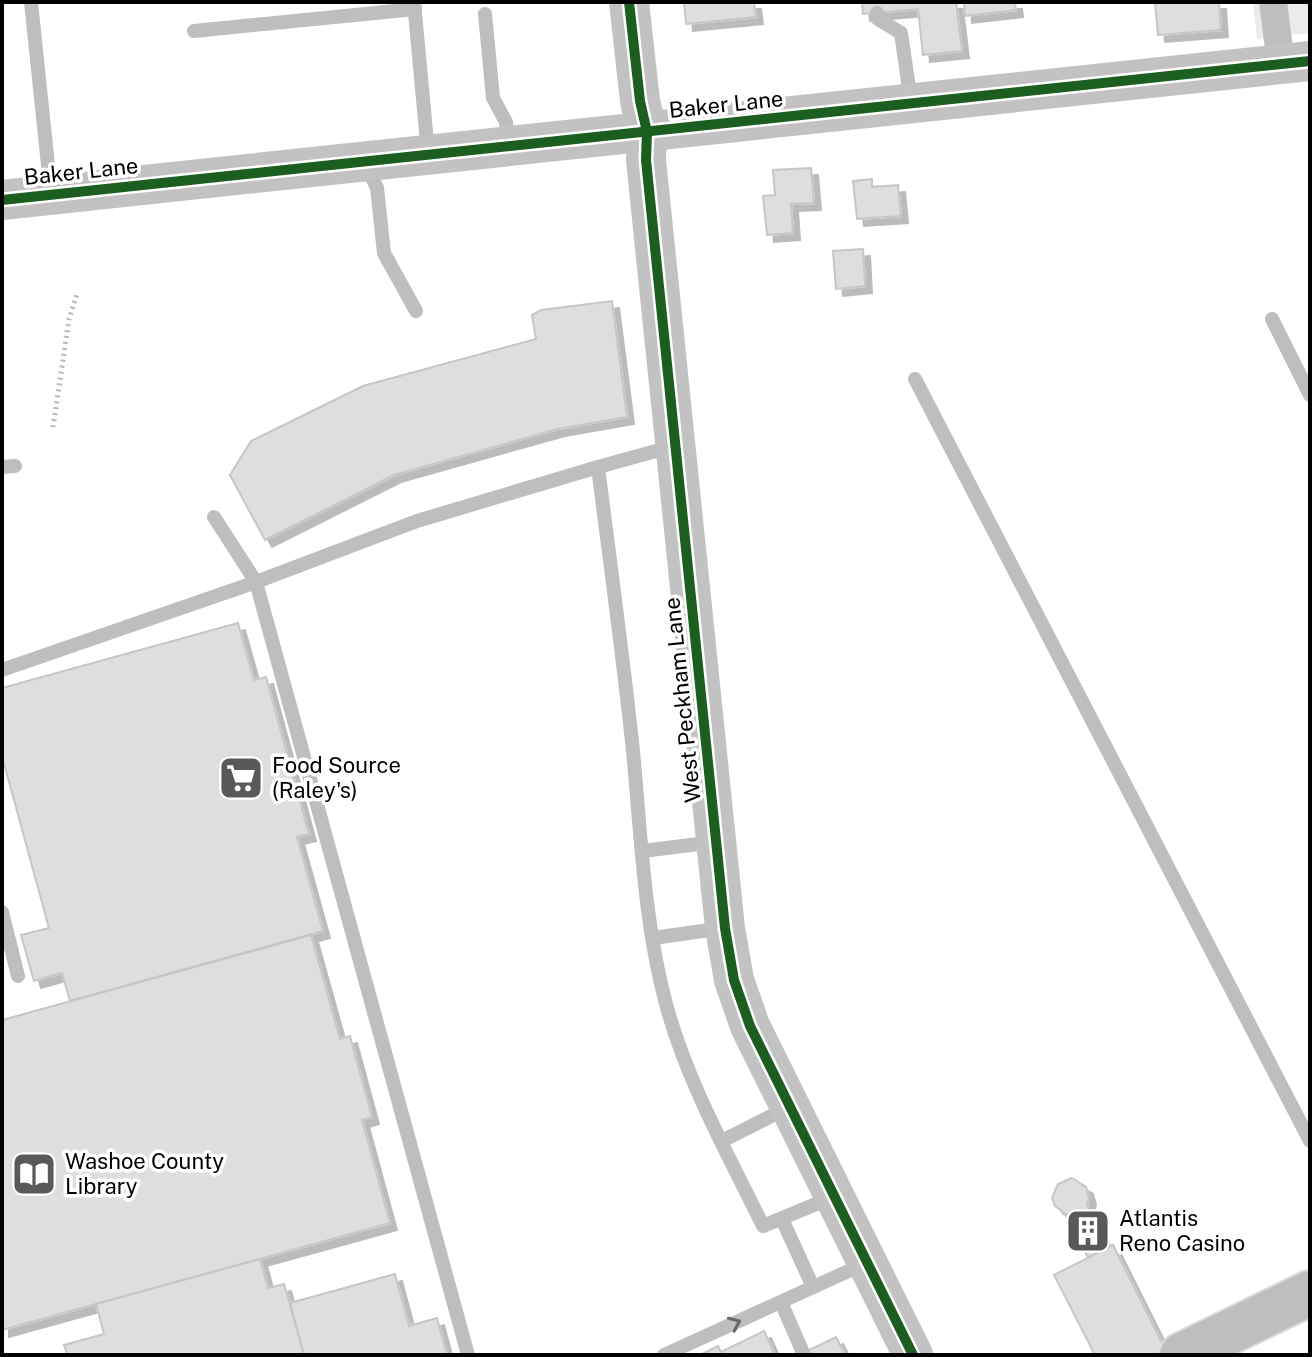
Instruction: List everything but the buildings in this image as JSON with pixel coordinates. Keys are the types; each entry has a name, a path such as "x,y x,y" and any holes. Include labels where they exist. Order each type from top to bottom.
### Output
{"main road":[{"path":"1196,1352 1310,1293"}],"street":[{"name":"West Peckham Lane","path":"629,2 640,101 647,132 646,160 675,445 725,928 734,980 750,1026 913,1355"},
{"path":"1273,2 1296,63"},
{"name":"Baker Lane","path":"2,200 1296,63"}],"lane":[{"path":"31,2 51,194"},
{"path":"194,31 414,5 428,155"},
{"path":"877,13 878,19 901,33 912,104"},
{"path":"485,14 493,98 506,122 508,147"},
{"path":"365,161 377,188 384,253 416,311"},
{"path":"1272,319 1310,395"},
{"path":"915,379 1310,1141"},
{"path":"2,670 256,582 417,521 675,445"},
{"path":"598,467 653,938 665,1002 684,1062 763,1226 834,1196"},
{"path":"214,517 256,582 468,1355"},
{"path":"643,851 716,842"},
{"path":"2,912 18,976"},
{"path":"653,938 725,928"},
{"path":"722,1141 790,1106"},
{"path":"782,1219 813,1287"},
{"path":"664,1355 866,1263"},
{"path":"781,1302 804,1355"}],"path":[{"path":"53,427 69,319 77,294"}],"shaded area":[{"path":"1253,2 1310,2 1310,33 1257,39"}],"cycle path":[{"path":"629,2 640,101 647,132 646,160 725,928 734,980 750,1026 913,1355"},
{"path":"2,200 1310,61"}],"place":[{"name":"Food Source (Raley's)","path":"241,778"},
{"name":"Washoe County Library","path":"34,1174"},
{"name":"Atlantis Reno Casino","path":"1088,1231"}]}
